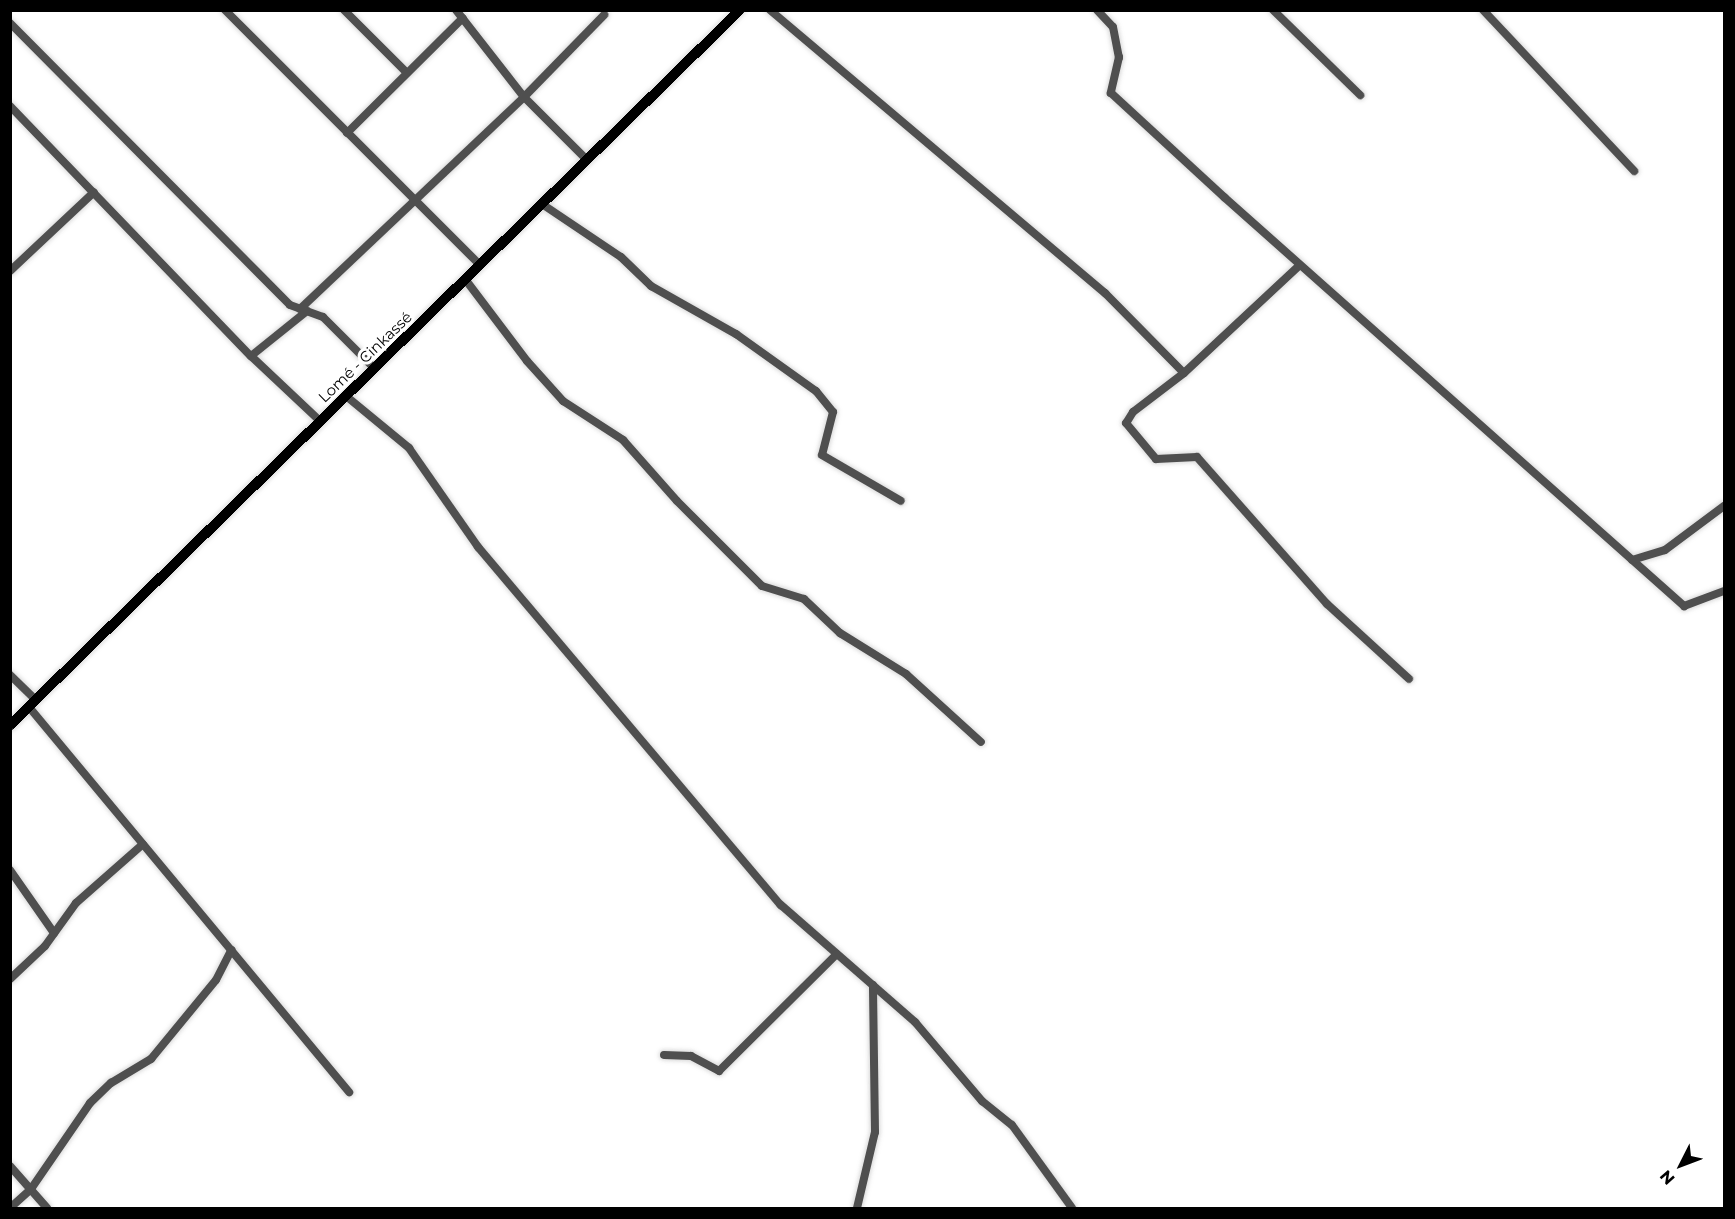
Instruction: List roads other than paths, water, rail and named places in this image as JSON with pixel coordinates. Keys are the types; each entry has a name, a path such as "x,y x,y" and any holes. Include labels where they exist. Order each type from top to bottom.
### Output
{"highway":[{"name":"Lomé - Cinkassé","path":"10,725 740,10"}],"street":[{"path":"225,10 480,265"},
{"path":"344,10 407,73"},
{"path":"456,10 524,96 587,160"},
{"path":"770,10 1105,292 1184,373"},
{"path":"1097,10 1113,27 1119,57 1111,93 1300,265 1684,606 1725,591"},
{"path":"1273,10 1360,95"},
{"path":"1484,10 1634,171"},
{"path":"251,356 304,310 414,199 524,96 603,15"},
{"path":"347,133 463,18"},
{"path":"10,22 290,305 323,317 374,368"},
{"path":"10,106 251,356 320,421"},
{"path":"10,271 94,192"},
{"path":"542,204 621,258 651,286 736,334 816,391 833,412 822,455 901,501"},
{"path":"1300,265 1184,373 1133,412 1126,423 1156,459 1197,457 1327,604 1409,679"},
{"path":"465,279 527,361 563,401 623,440 677,501 762,586 804,599 840,633 906,674 981,742"},
{"path":"346,396 409,448 478,546 780,905 915,1022 982,1101 1012,1125 1072,1209"},
{"path":"1632,560 1665,550 1725,506"},
{"path":"10,675 143,844 349,1092"},
{"path":"10,979 54,933 76,903 143,844"},
{"path":"10,870 54,933"},
{"path":"10,1208 31,1189 90,1103 111,1083 151,1059 216,980 231,950"},
{"path":"664,1055 691,1056 719,1071 837,954"},
{"path":"857,1209 875,1132 873,985"},
{"path":"10,1166 47,1209"}]}
